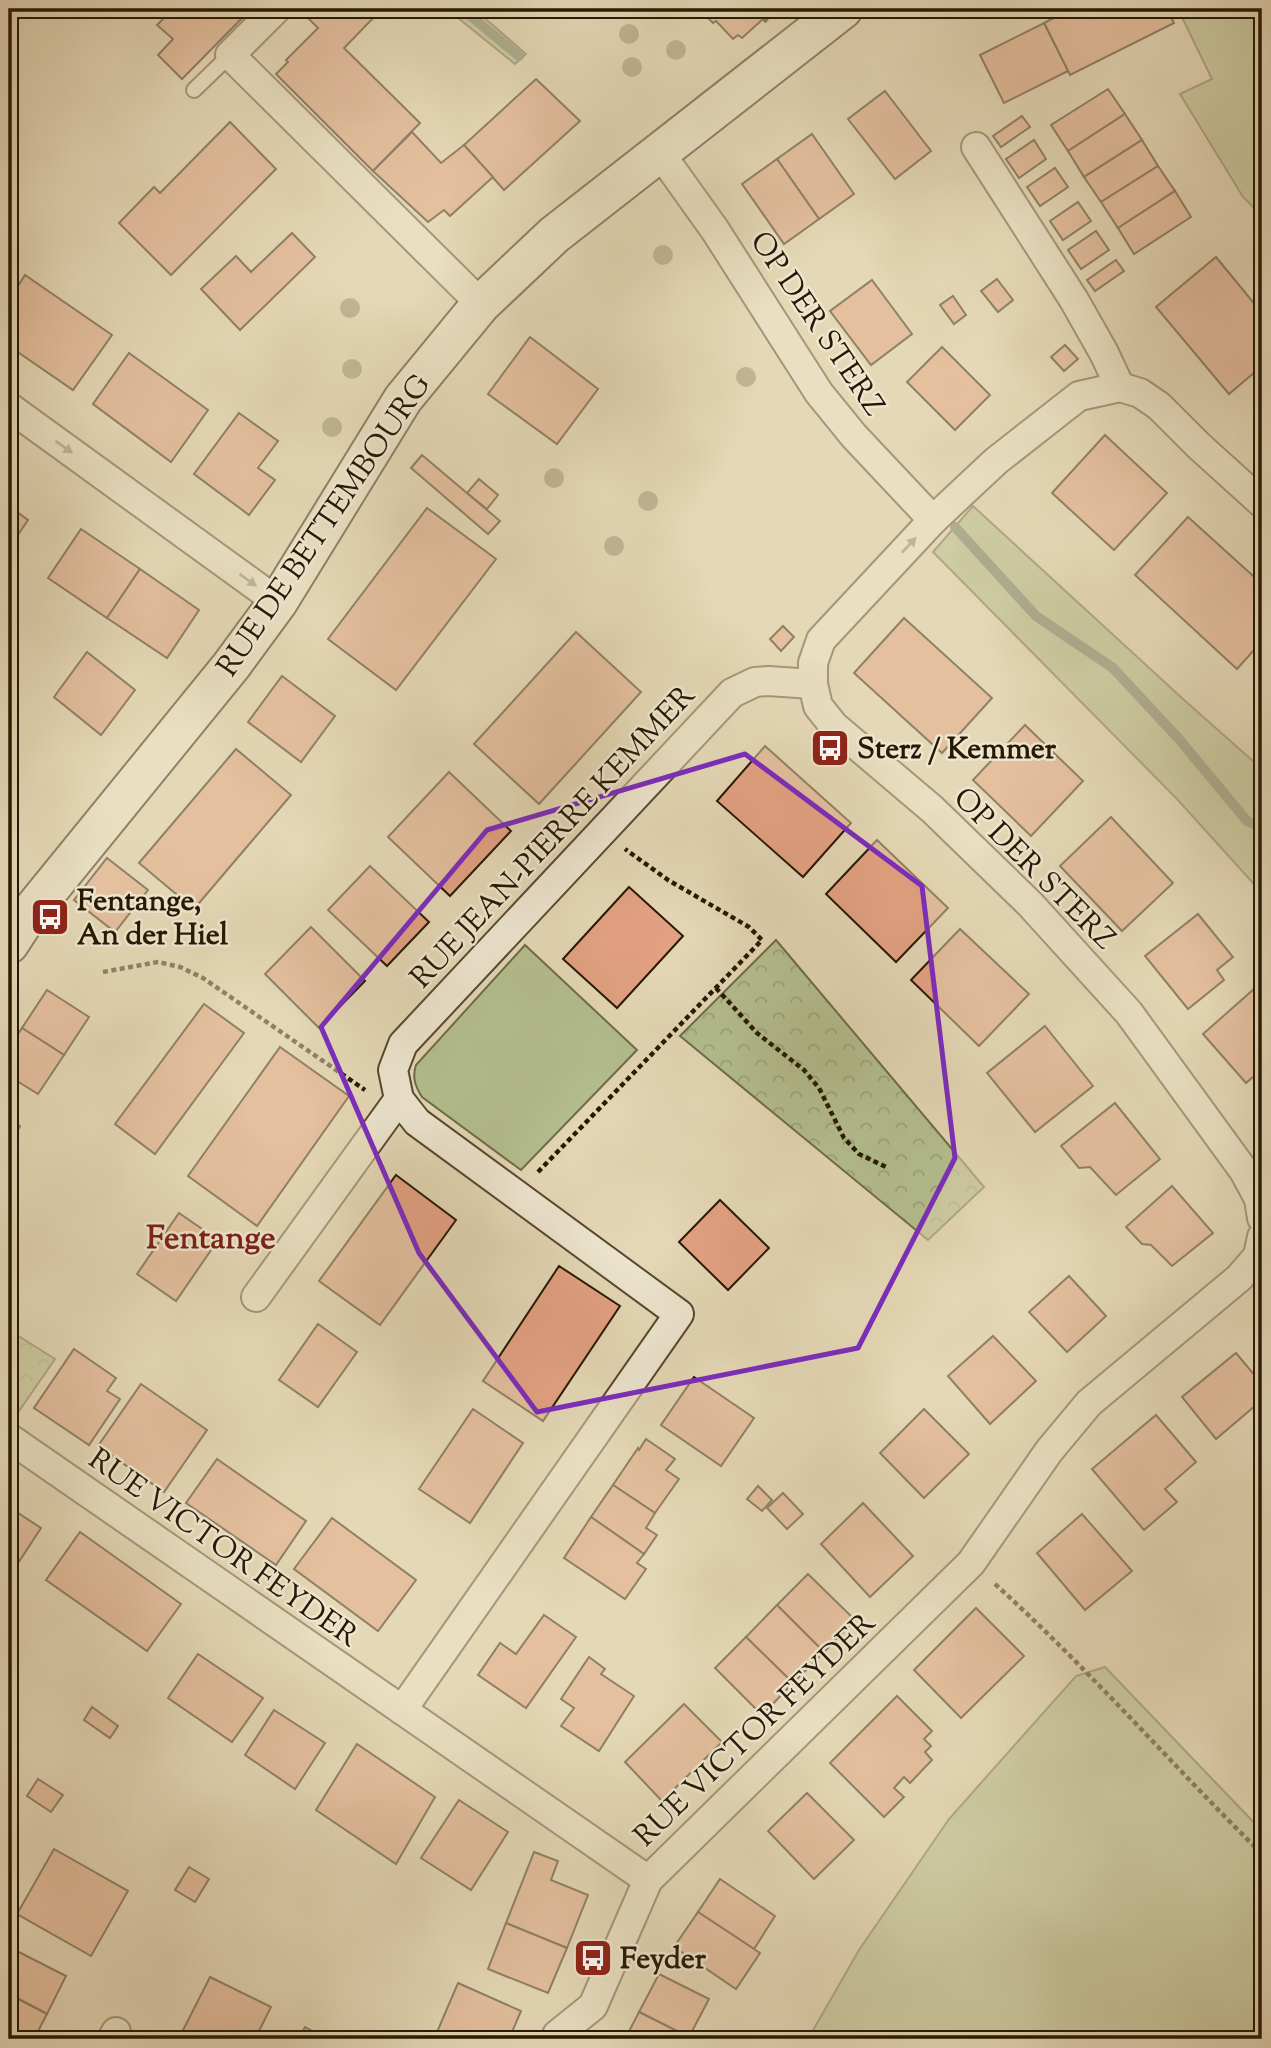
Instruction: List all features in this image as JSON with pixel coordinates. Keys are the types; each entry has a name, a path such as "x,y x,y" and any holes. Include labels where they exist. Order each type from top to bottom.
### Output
{"main road":[{"name":"RUE DE BETTEMBOURG","path":"9,944 26,918 231,666 278,602 403,399 481,304 554,236 843,9"}],"street":[{"path":"276,9 230,55 481,304"},
{"path":"976,147 1074,300 1120,387 1140,393 1159,406 1262,503"},
{"name":"OP DER STERZ","path":"660,153 715,230 820,393 854,436 933,520"},
{"name":"OP DER STERZ","path":"1120,387 1079,396 996,461 933,520 821,640 813,663 813,684 818,706 834,726 932,809 991,866 1030,904 1129,1013 1244,1171 1259,1199 1262,1218"},
{"path":"9,407 278,602"},
{"name":"RUE JEAN-PIERRE KEMMER","path":"387,1096 403,1044 732,693 755,682 813,684"},
{"path":"256,1297 387,1096 417,1122 680,1314 402,1710"},
{"path":"971,1563 1049,1451 1089,1403 1239,1278 1258,1255 1262,1237"},
{"name":"RUE VICTOR FEYDER","path":"9,1438 648,1880 971,1563"},
{"path":"555,2039 593,2006 648,1880"}],"lane":[{"path":"194,90 230,55"}],"path":[{"path":"538,1172 762,940 749,927 668,880 602,832"},
{"path":"103,972 158,962 180,967 202,978 368,1092 387,1096"},
{"path":"716,988 757,1033 804,1070 819,1088 844,1138 859,1154 886,1167"},
{"path":"971,1563 1043,1628 1262,1854"}],"highlighted area":[{"path":"745,754 922,886 955,1158 858,1348 537,1412 419,1253 321,1027 487,830"}],"green space":[{"path":"447,9 474,9 526,54 515,64"},
{"path":"1178,9 1262,9 1262,216 1243,197 1180,94 1212,79"},
{"path":"973,506 1262,769 1262,893 1177,799 933,552"},
{"path":"776,940 984,1187 928,1240 680,1036"},
{"path":"525,945 637,1050 521,1170 422,1097 414,1074 416,1065"},
{"path":"9,1330 55,1359 19,1411 9,1404"},
{"path":"1105,1667 1262,1831 1262,2039 808,2039 859,1950 949,1819 1076,1676"}],"building":[{"path":"173,9 251,9 182,79 158,55 173,39 157,25"},
{"path":"299,9 382,9 344,48 420,123 373,171 276,74 318,28"},
{"path":"699,9 765,10 760,15 763,19 742,38 738,35 733,39 716,21 713,23"},
{"path":"1071,9 1167,9 1174,23 1070,75 1044,23"},
{"path":"1044,23 1068,71 1004,103 980,55"},
{"path":"536,79 580,121 504,190 464,145"},
{"path":"1108,89 1125,114 1068,151 1051,125"},
{"path":"885,91 931,151 895,179 848,119"},
{"path":"1125,114 1142,140 1084,177 1068,151"},
{"path":"1022,116 1030,127 1001,147 993,136"},
{"path":"230,122 276,169 171,275 119,223 154,187 160,193"},
{"path":"412,132 441,163 464,145 493,177 450,216 444,210 428,222 373,171"},
{"path":"812,134 854,194 819,219 777,159"},
{"path":"1034,140 1046,159 1019,178 1006,159"},
{"path":"1142,140 1158,166 1101,202 1084,177"},
{"path":"777,159 819,219 784,244 742,184"},
{"path":"1158,166 1175,191 1118,228 1101,202"},
{"path":"1055,168 1068,187 1040,206 1027,187"},
{"path":"1175,191 1191,217 1134,254 1118,228"},
{"path":"1078,202 1091,221 1063,240 1050,221"},
{"path":"1096,231 1109,250 1081,269 1068,250"},
{"path":"292,233 315,257 240,330 201,289 236,256 251,272"},
{"path":"1216,257 1262,313 1262,366 1229,394 1156,307"},
{"path":"1116,260 1124,271 1095,291 1087,280"},
{"path":"25,275 112,335 73,390 9,346 9,300"},
{"path":"997,279 1013,300 998,312 981,291"},
{"path":"872,280 912,334 871,365 830,311"},
{"path":"953,296 966,315 954,324 940,305"},
{"path":"530,337 598,389 557,444 488,394"},
{"path":"1065,345 1078,359 1064,371 1051,357"},
{"path":"942,347 990,395 955,430 907,382"},
{"path":"129,353 208,410 171,462 93,404"},
{"path":"239,413 278,441 258,468 275,480 249,515 194,474"},
{"path":"1105,435 1167,493 1114,550 1052,493"},
{"path":"422,455 500,521 488,534 411,468"},
{"path":"479,479 498,495 487,509 467,493"},
{"path":"9,506 28,520 9,548"},
{"path":"427,508 496,559 396,690 328,639"},
{"path":"1188,517 1262,584 1262,641 1237,669 1135,575"},
{"path":"81,529 140,569 107,618 48,578"},
{"path":"140,569 199,610 167,658 107,618"},
{"path":"904,618 992,698 942,753 854,673"},
{"path":"783,626 794,637 781,651 770,639"},
{"path":"576,632 641,692 539,804 474,744"},
{"path":"87,652 135,690 101,735 54,697"},
{"path":"282,676 335,716 301,762 248,722"},
{"path":"1025,725 1083,781 1031,836 973,780"},
{"path":"765,746 851,823 803,877 717,801"},
{"path":"236,749 291,795 194,909 139,863"},
{"path":"449,772 511,831 450,896 388,837"},
{"path":"1111,817 1173,883 1122,931 1060,866"},
{"path":"877,840 948,908 896,962 826,894"},
{"path":"107,858 148,890 115,932 74,900"},
{"path":"370,866 429,922 387,966 328,910"},
{"path":"629,887 683,936 617,1008 563,959"},
{"path":"1198,914 1233,957 1217,970 1224,980 1188,1009 1145,956"},
{"path":"311,927 365,981 319,1028 265,974"},
{"path":"960,929 1029,994 979,1046 911,980"},
{"path":"1254,989 1262,998 1262,1069 1246,1083 1203,1034"},
{"path":"47,990 89,1017 64,1055 22,1028"},
{"path":"204,1004 244,1033 155,1154 115,1124"},
{"path":"1045,1026 1093,1086 1035,1132 987,1073"},
{"path":"22,1028 64,1055 38,1094 9,1076 9,1048"},
{"path":"280,1047 349,1096 257,1226 188,1176"},
{"path":"1115,1103 1160,1159 1116,1195 1090,1167 1079,1168 1061,1146"},
{"path":"9,1119 20,1126 9,1146"},
{"path":"396,1175 456,1220 380,1325 319,1281"},
{"path":"1172,1186 1213,1233 1172,1266 1151,1245 1142,1244 1126,1227"},
{"path":"720,1200 769,1248 728,1290 679,1242"},
{"path":"179,1213 218,1240 176,1301 137,1274"},
{"path":"559,1266 620,1306 543,1421 483,1381"},
{"path":"1069,1276 1106,1316 1067,1352 1029,1312"},
{"path":"318,1324 357,1352 318,1407 279,1380"},
{"path":"993,1336 1036,1381 990,1424 948,1376"},
{"path":"74,1349 116,1378 107,1391 120,1399 89,1445 34,1408"},
{"path":"1236,1353 1262,1384 1262,1400 1216,1439 1182,1397"},
{"path":"694,1377 754,1418 721,1466 661,1425"},
{"path":"141,1384 207,1430 164,1492 98,1446"},
{"path":"473,1409 523,1443 470,1523 419,1489"},
{"path":"924,1409 969,1454 924,1498 880,1453"},
{"path":"1156,1415 1196,1462 1165,1489 1177,1502 1144,1530 1092,1469"},
{"path":"646,1439 675,1459 666,1470 679,1479 655,1513 613,1485"},
{"path":"217,1459 306,1521 276,1565 186,1503"},
{"path":"613,1485 655,1513 646,1528 657,1535 644,1554 591,1517"},
{"path":"758,1486 772,1500 762,1511 747,1499"},
{"path":"783,1493 803,1514 787,1529 767,1508"},
{"path":"863,1503 913,1556 870,1597 821,1544"},
{"path":"9,1507 41,1528 9,1577"},
{"path":"1082,1514 1132,1571 1085,1610 1037,1553"},
{"path":"591,1517 644,1554 637,1563 646,1569 625,1599 564,1558"},
{"path":"332,1518 416,1580 378,1631 294,1569"},
{"path":"80,1532 181,1604 147,1651 46,1580"},
{"path":"808,1574 855,1620 824,1652 777,1605"},
{"path":"777,1605 824,1652 793,1683 746,1637"},
{"path":"976,1608 1024,1656 961,1718 914,1670"},
{"path":"544,1615 576,1637 526,1708 478,1675 500,1643 516,1654"},
{"path":"746,1637 793,1683 762,1715 715,1668"},
{"path":"198,1654 263,1698 232,1742 168,1698"},
{"path":"589,1657 605,1669 601,1674 634,1696 599,1751 561,1726 574,1708 561,1699"},
{"path":"897,1696 932,1731 924,1739 931,1746 925,1752 932,1760 910,1783 904,1777 894,1788 904,1797 884,1817 830,1763"},
{"path":"684,1704 722,1742 662,1801 625,1762"},
{"path":"92,1707 118,1726 110,1738 84,1720"},
{"path":"274,1710 325,1743 295,1789 245,1755"},
{"path":"357,1744 435,1797 396,1864 316,1810"},
{"path":"38,1779 63,1795 51,1812 27,1796"},
{"path":"807,1793 854,1840 814,1879 768,1831"},
{"path":"459,1800 508,1832 471,1890 421,1858"},
{"path":"54,1849 128,1891 91,1956 17,1914"},
{"path":"534,1852 558,1861 551,1880 588,1895 567,1948 506,1923"},
{"path":"189,1867 209,1879 195,1902 175,1890"},
{"path":"720,1879 775,1916 754,1949 698,1912"},
{"path":"698,1912 760,1953 736,1989 674,1947"},
{"path":"506,1923 567,1948 548,1993 488,1969"},
{"path":"9,1947 66,1976 47,2014 9,1994"},
{"path":"659,1974 709,1999 689,2037 639,2012"},
{"path":"210,1977 271,2007 255,2039 179,2038"},
{"path":"458,1983 521,2011 509,2039 434,2039"},
{"path":"9,1994 47,2014 34,2039 9,2039"},
{"path":"639,2012 689,2037 688,2039 625,2039"},
{"path":"305,2027 323,2037 322,2039 298,2039"}],"waterway":[{"path":"462,9 519,56"},
{"path":"955,527 1036,616 1113,668 1178,738 1247,821 1262,828"}],"place":[{"name":"Sterz / Kemmer","path":"830,748"},
{"name":"Fentange, An der Hiel","path":"50,917"},
{"name":"Feyder","path":"593,1958"}],"district":[{"name":"Fentange","path":"211,1236"}]}
